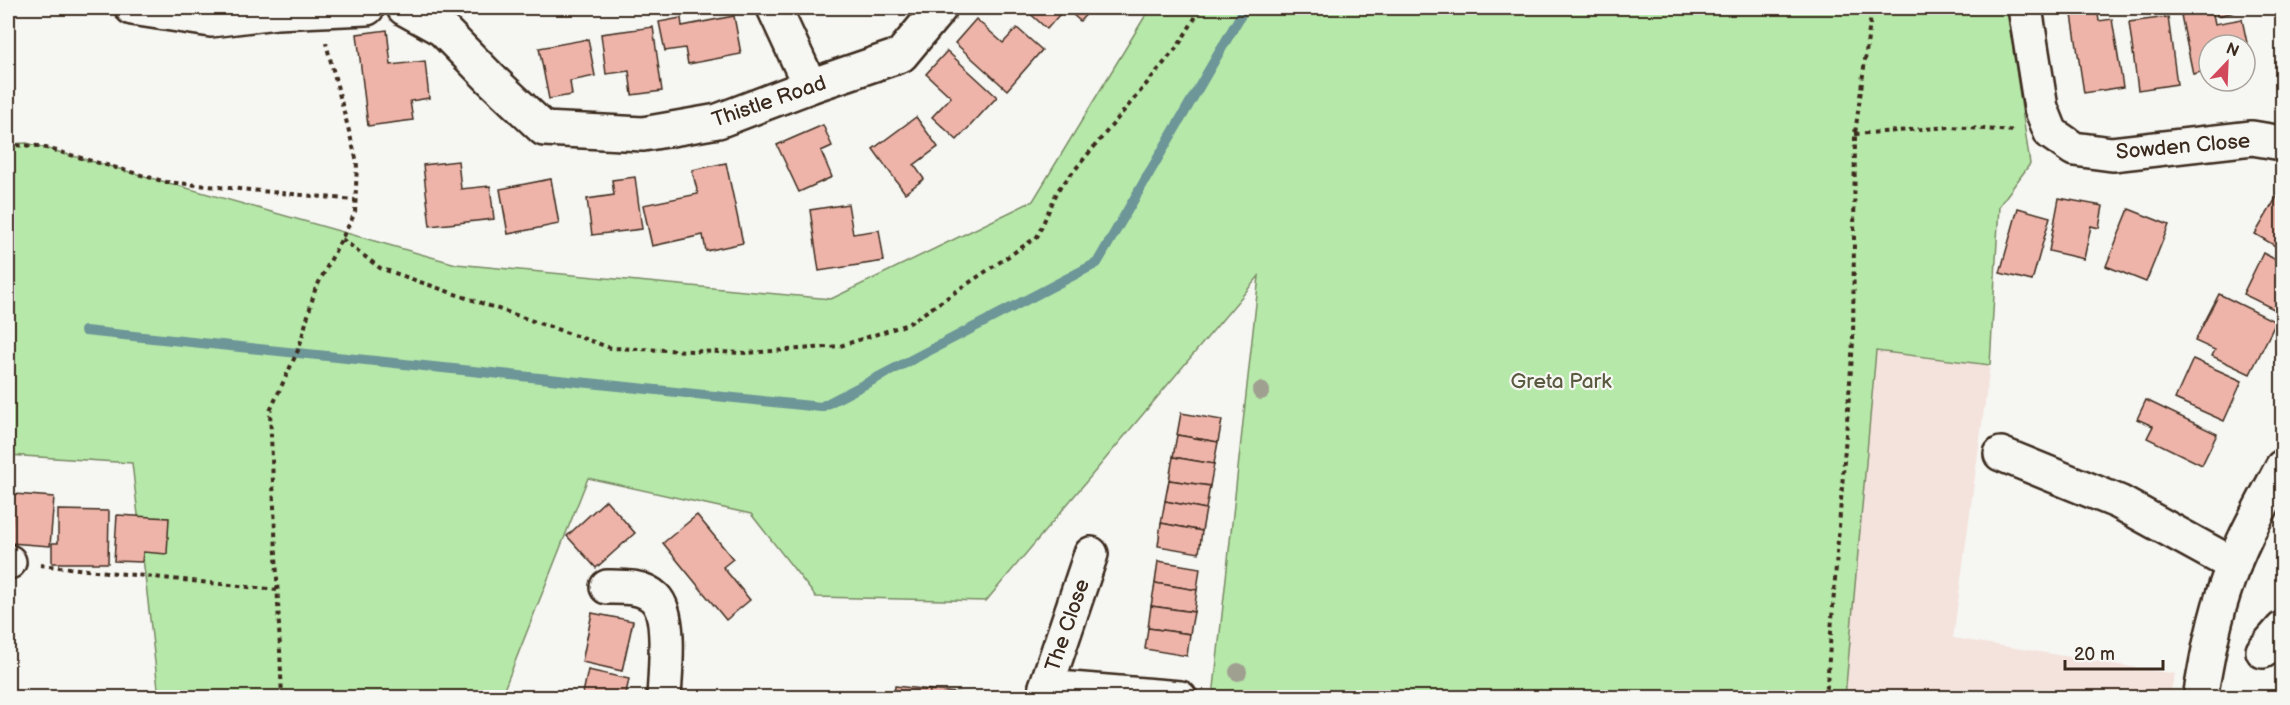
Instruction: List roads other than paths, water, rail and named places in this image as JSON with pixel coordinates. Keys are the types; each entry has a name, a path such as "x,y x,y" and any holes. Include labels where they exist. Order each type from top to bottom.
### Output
{"street":[{"path":"132,8 211,20 276,12 318,12 367,8"},
{"name":"Thistle Road","path":"404,8 442,29 544,129 643,134 718,121 901,55 940,8"},
{"path":"774,8 810,86"},
{"name":"Sowden Close","path":"2025,8 2041,108 2051,133 2074,148 2112,154 2252,138 2283,143"},
{"path":"2001,454 2119,502 2234,565"},
{"path":"2200,698 2208,652 2228,579 2258,513 2283,467"},
{"name":"The Close","path":"1046,692 1091,554"},
{"path":"607,586 646,591 656,599 665,618 664,698"},
{"path":"1046,692 1180,698"}],"waterway":[{"path":"85,331 821,407 1097,263 1245,8"}],"park label":[{"name":"Greta Park","path":"1561,381"}]}
